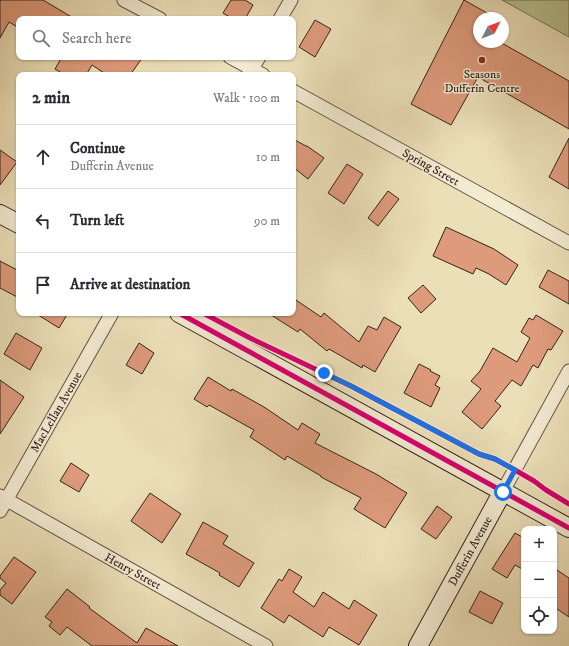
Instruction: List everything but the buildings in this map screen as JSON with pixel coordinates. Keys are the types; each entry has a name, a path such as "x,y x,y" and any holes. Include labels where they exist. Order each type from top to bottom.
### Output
{"street":[{"path":"124,0 154,16"},
{"path":"282,16 291,0"},
{"path":"234,60 250,72 257,60"},
{"name":"Spring Street","path":"296,93 569,243"},
{"path":"0,214 16,222"},
{"name":"MacLellan Avenue","path":"2,502 110,316"},
{"path":"184,316 569,528"},
{"name":"Dufferin Avenue","path":"418,646 569,371"},
{"name":"Henry Street","path":"2,502 266,646"}],"green space":[{"path":"502,0 569,0 569,37"}],"cycle path":[{"path":"184,316 569,528"},
{"path":"209,316 250,338 351,386 479,454 495,459 534,481 569,504"}],"place":[{"name":"Seasons Dufferin Centre","path":"482,60"}],"route":[{"path":"324,373 479,454 495,459 515,470 503,492"}]}
